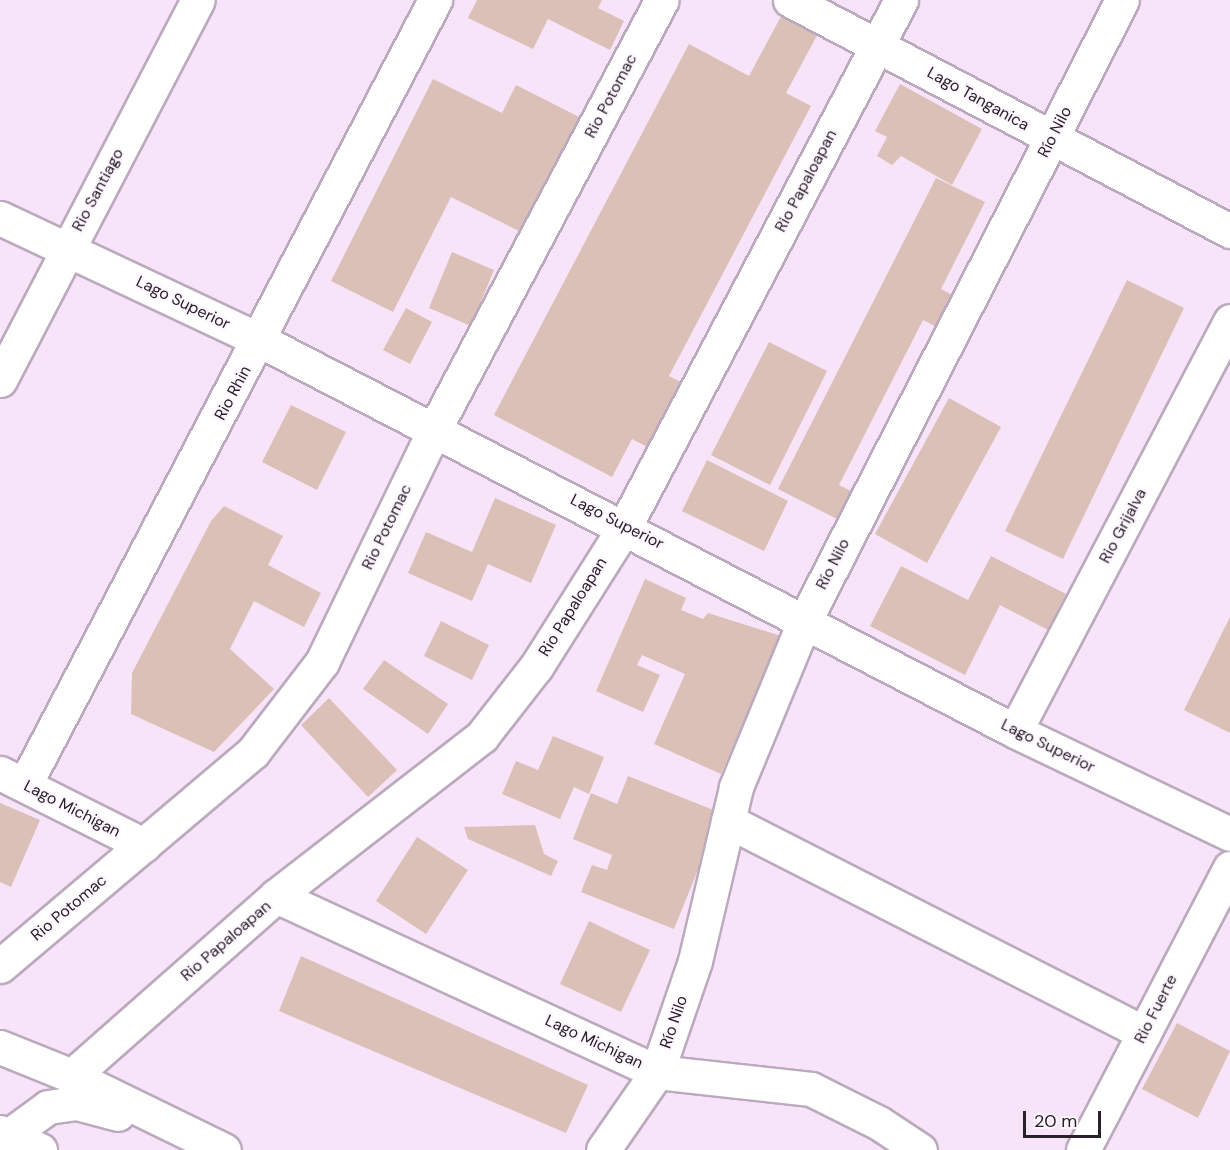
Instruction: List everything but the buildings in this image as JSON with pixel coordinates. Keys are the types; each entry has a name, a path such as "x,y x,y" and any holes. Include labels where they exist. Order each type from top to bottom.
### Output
{"street":[{"name":"Rio Santiago","path":"0,380 198,0"},
{"name":"Rio Rhin","path":"13,779 261,341 435,0"},
{"name":"Rio Potomac","path":"0,966 253,752 322,662 435,428 662,0"},
{"name":"Lago Tanganica","path":"789,0 879,43 1051,140 1230,231"},
{"name":"Rio Papaloapan","path":"72,1076 276,896 482,736 536,666 625,526 901,0"},
{"name":"Río Nilo","path":"603,1150 657,1072 695,961 736,787 804,620 1122,0"},
{"name":"Lago Superior","path":"0,218 68,246 435,428 1015,731 1230,834"},
{"name":"Rio Grijalva","path":"1015,731 1230,321"},
{"name":"Lago Michigan","path":"13,779 144,845"},
{"path":"728,821 1144,1034"},
{"name":"Rio Fuerte","path":"1083,1150 1230,867"},
{"name":"Lago Michigan","path":"276,896 657,1072 811,1089 879,1123 920,1150"},
{"path":"0,1047 72,1076 224,1150"},
{"path":"3,1137 48,1107 77,1103 212,1150"},
{"path":"3,1137 40,1150"}]}
